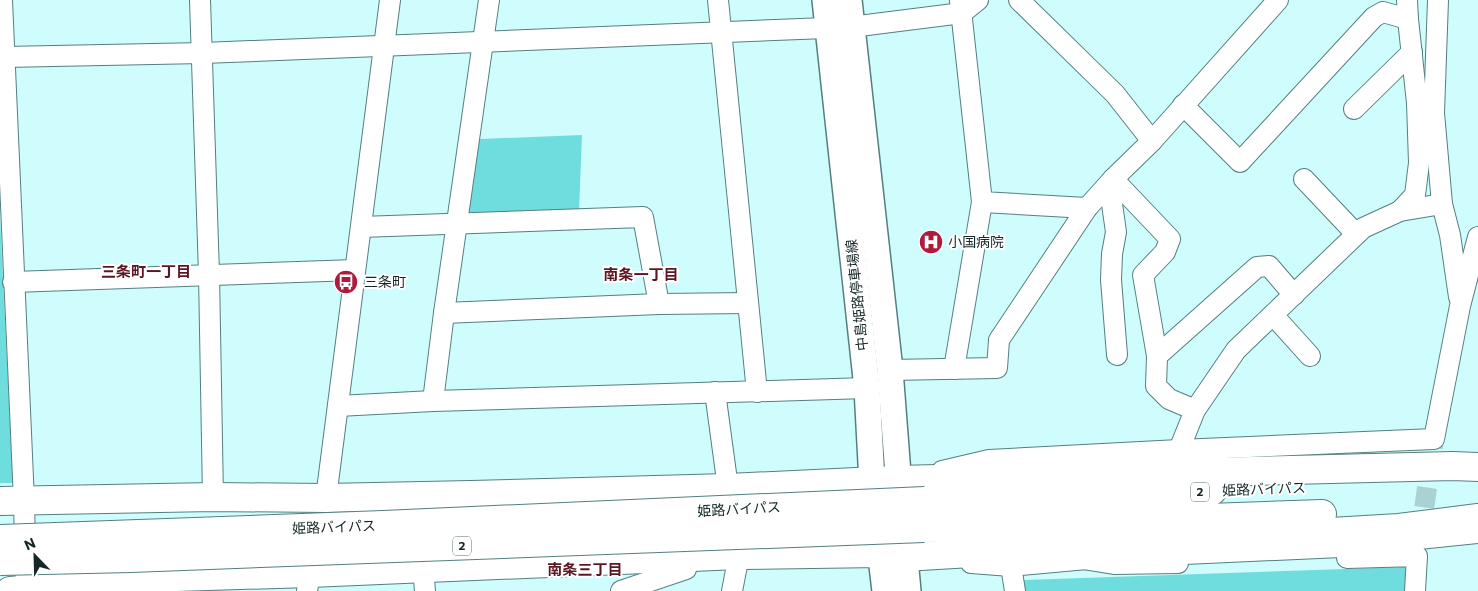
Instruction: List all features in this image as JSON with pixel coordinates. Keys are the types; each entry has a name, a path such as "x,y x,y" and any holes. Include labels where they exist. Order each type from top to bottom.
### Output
{"highway":[{"path":"12,501 213,497 326,498 728,488 885,481 1223,472 1475,498"},
{"path":"21,590 176,576 309,582 424,580 687,557 892,555 1399,528 1475,498"},
{"name":"姫路バイパス","path":"0,539 393,525 926,501 1475,498"},
{"name":"姫路バイパス","path":"0,561 132,558 924,528 1475,498"},
{"path":"0,525 42,537"},
{"path":"1254,536 1340,546"},
{"path":"0,574 132,558"}],"main road":[{"name":"中島姫路停車場線","path":"825,0 839,28 890,370 885,481"},
{"name":"中島姫路停車場線","path":"849,0 839,28 867,388 885,481 892,555 885,591"},
{"name":"中島姫路停車場線","path":"892,555 908,591"}],"street":[{"path":"2,0 2,56 13,282 12,501 21,590"},
{"path":"200,0 209,274 213,497"},
{"path":"326,498 390,0"},
{"path":"433,401 456,224 489,0"},
{"path":"718,0 757,392"},
{"path":"2,56 203,53 839,28 961,6 978,0"},
{"path":"1019,0 1116,94 1152,141"},
{"path":"890,370 997,368 999,340 1087,208 1113,179 1152,141 1278,0"},
{"path":"1438,0 1434,112 1442,204 1450,235 1460,306"},
{"path":"954,369 982,202 961,6"},
{"path":"1183,106 1240,162 1374,17 1383,12 1408,10 1417,103 1419,164 1415,195 1400,210"},
{"path":"1354,109 1412,52"},
{"path":"1113,179 1111,197 1116,232 1112,254 1111,280 1117,355"},
{"path":"1113,179 1170,239 1165,252 1143,276 1157,356 1156,386 1169,399 1195,410"},
{"path":"1305,188 1356,234"},
{"path":"982,202 1087,208"},
{"path":"1179,450 1195,410 1236,350 1356,234 1363,228 1400,210 1442,204"},
{"path":"361,227 643,217 659,304"},
{"path":"885,481 990,460 1434,439 1460,306 1478,237"},
{"path":"1157,356 1257,266 1269,266 1294,295"},
{"path":"13,282 355,270"},
{"path":"444,313 659,304 748,303"},
{"path":"1273,315 1310,356"},
{"path":"338,406 433,401 867,388"},
{"path":"715,392 728,488"},
{"path":"892,555 1012,566 1083,559 1340,546 1475,498"},
{"path":"732,591 739,555"},
{"path":"1083,559 1114,564 1417,556 1415,591"},
{"path":"620,591 686,569 687,557"},
{"path":"1012,566 1015,591"}],"shaded area":[{"path":"582,135 579,211 470,217 463,211 474,145 480,139"},
{"path":"0,217 13,483 0,483"},
{"path":"1405,567 1408,573 1405,591 1025,591 1024,580"}],"tunnel":[{"path":"1420,537 1434,439"}],"place":[{"name":"小国病院","path":"931,242"},
{"name":"三条町","path":"346,282"}],"district":[{"name":"三条町一丁目","path":"146,272"},
{"name":"南条一丁目","path":"641,275"},
{"name":"南条三丁目","path":"585,570"}]}
